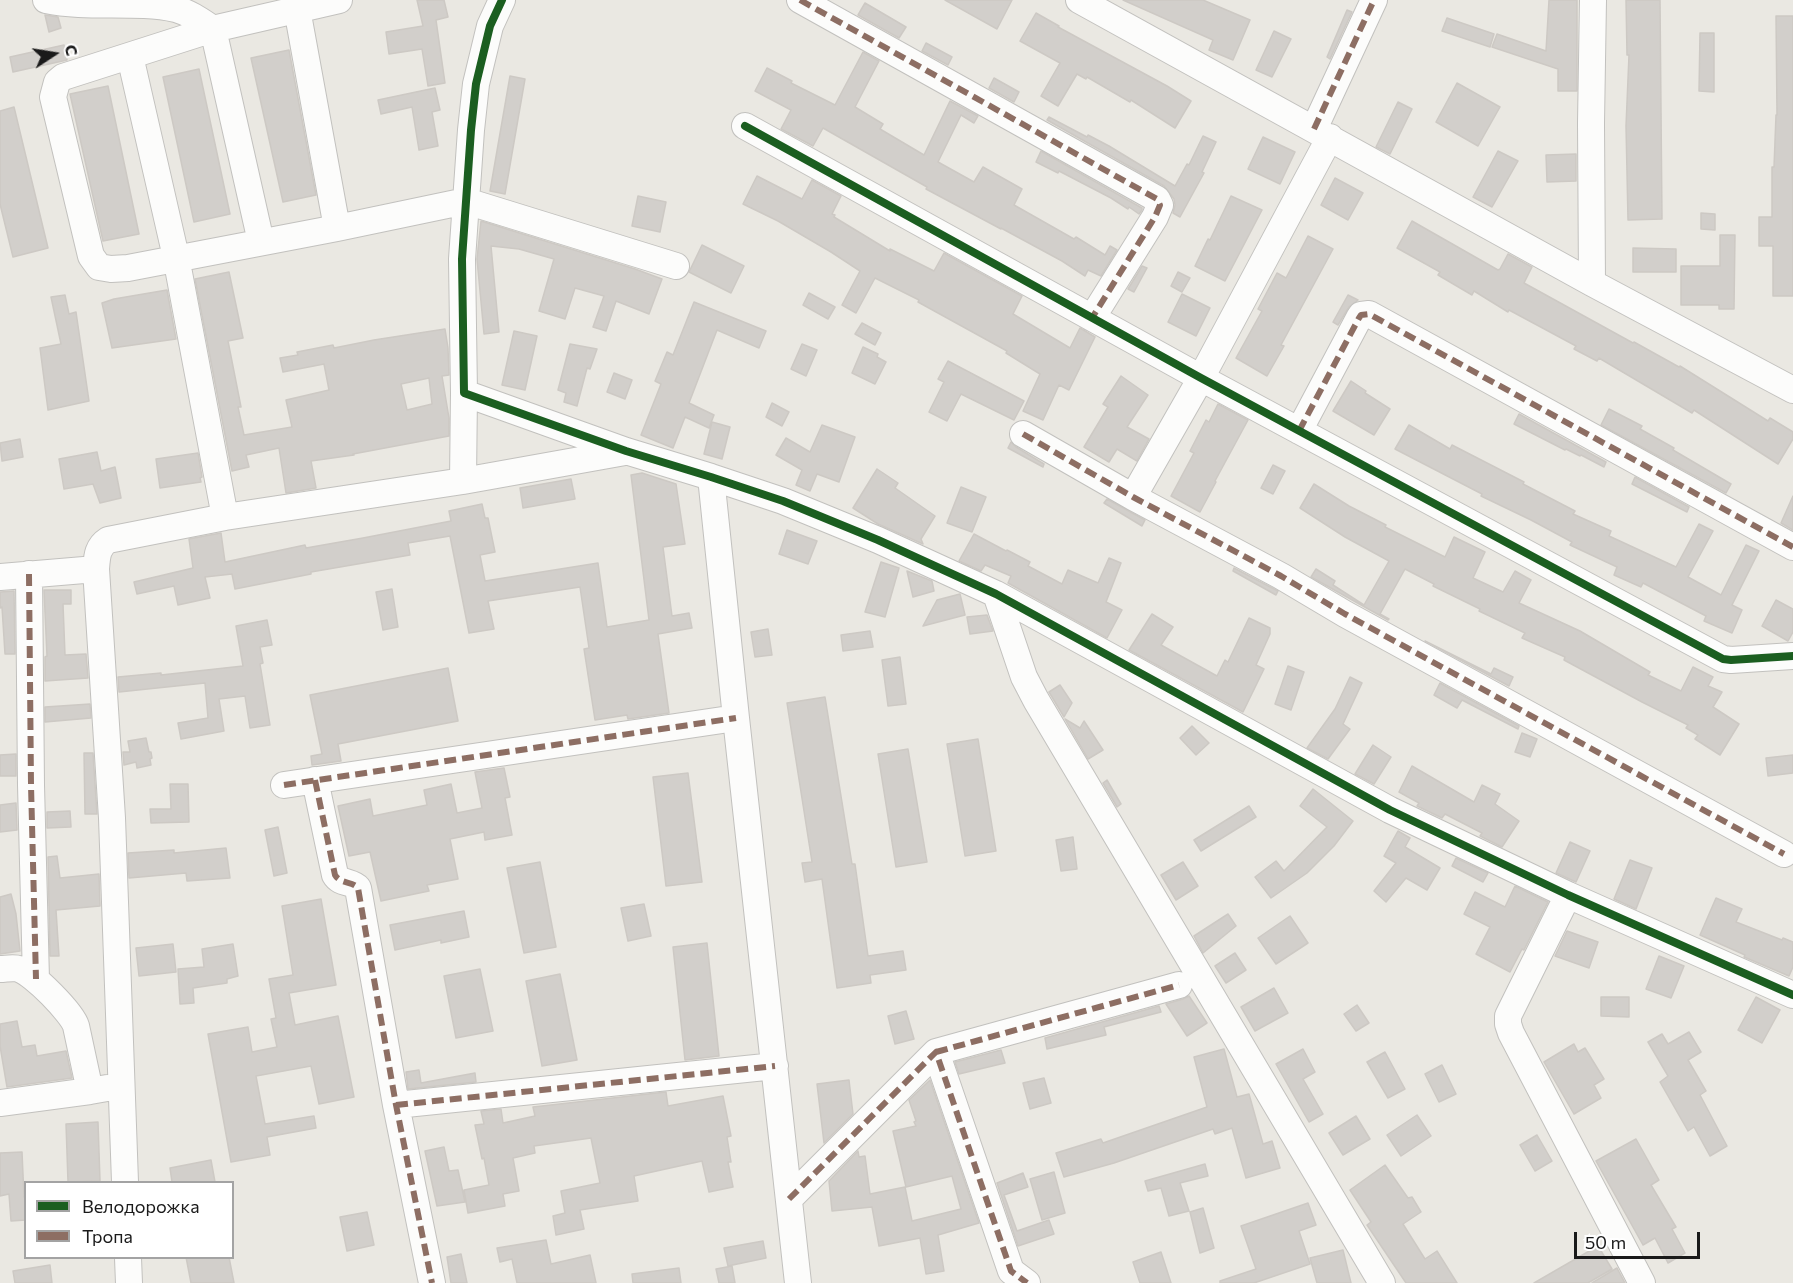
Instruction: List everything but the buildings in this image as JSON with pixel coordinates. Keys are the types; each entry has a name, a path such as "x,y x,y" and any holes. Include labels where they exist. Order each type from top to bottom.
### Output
{"street":[{"path":"46,0 65,4 145,5 176,9 194,16 213,29 261,242"},
{"path":"339,0 283,8 63,77 57,82 53,97 92,256 96,263 104,269 128,268 466,201 676,266"},
{"path":"463,481 462,259 466,201 476,84 490,26 502,0"},
{"path":"800,0 1157,199 1160,205 1155,217 1092,318"},
{"path":"1079,0 1592,283 1793,390"},
{"path":"1133,497 1201,378 1322,133 1374,0"},
{"path":"1592,283 1593,0"},
{"path":"283,8 338,228"},
{"path":"130,56 176,257 225,517"},
{"path":"745,126 1201,378 1723,659 1793,656"},
{"path":"1299,431 1359,318 1361,315 1369,314 1793,547"},
{"path":"464,393 626,452 783,501 878,540 996,594 1390,810 1568,895 1793,995"},
{"path":"1023,434 1376,631 1785,854"},
{"path":"125,1181 112,818 96,569 101,545 108,540 225,517 463,481 626,452"},
{"path":"711,477 798,1283"},
{"path":"0,577 96,569"},
{"path":"29,574 36,979"},
{"path":"996,594 1024,677 1036,700 1382,1283"},
{"path":"284,785 736,718"},
{"path":"315,780 335,875 337,879 358,888 396,1105 432,1283"},
{"path":"1568,895 1508,1016 1508,1024 1516,1044 1642,1283"},
{"path":"0,969 17,968 36,979 74,1021 90,1091"},
{"path":"789,1199 936,1052 1179,985"},
{"path":"936,1052 1011,1271 1027,1283"},
{"path":"396,1105 775,1066"},
{"path":"0,1103 90,1091 121,1084"},
{"path":"128,1259 129,1283"}],"marked path":[{"path":"800,0 1157,199 1160,205 1155,217 1092,318"},
{"path":"1314,129 1374,0"},
{"path":"1299,431 1359,318 1361,315 1369,314 1793,547"},
{"path":"1023,434 1133,497 1281,576 1345,614 1784,854"},
{"path":"29,574 36,979"},
{"path":"284,785 736,718"},
{"path":"315,780 335,875 340,880 358,888 396,1105 432,1283"},
{"path":"936,1052 1179,985"},
{"path":"789,1199 936,1052 1011,1271 1027,1283"},
{"path":"396,1105 775,1066"}],"cycle path":[{"path":"502,0 490,26 476,84 471,130 462,259 464,393 626,451 783,501 878,540 996,594 1390,810 1568,895 1793,995"},
{"path":"745,126 1201,378 1723,659 1793,656"}]}
